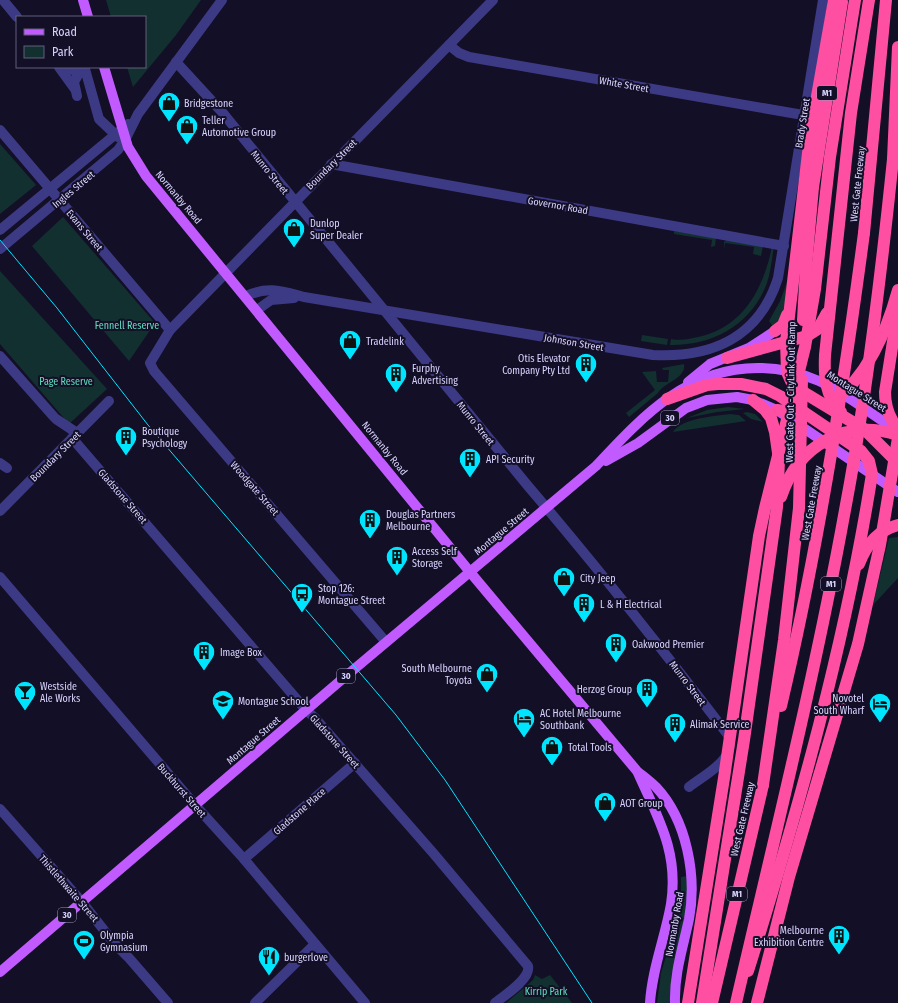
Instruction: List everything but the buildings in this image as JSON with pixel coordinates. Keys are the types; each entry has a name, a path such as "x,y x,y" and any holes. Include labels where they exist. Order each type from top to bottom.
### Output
{"highway":[{"path":"834,0 810,136 786,342 787,372 793,385 828,404 847,419 864,429 898,463"},
{"name":"West Gate Out - CityLink Out Ramp","path":"763,785 784,640 799,508 804,294 813,187 842,0"},
{"path":"688,1003 724,778 764,508 799,373 810,321 830,157 855,0"},
{"path":"828,404 825,355 851,113 869,0"},
{"name":"West Gate Freeway","path":"712,1003 792,659 828,477 861,255 871,170 886,0"},
{"path":"893,159 898,47"},
{"name":"M1","path":"737,1003 811,684 843,523 872,340 898,122"},
{"path":"777,410 787,413 805,413 828,404 842,394 858,378 874,351 886,326 898,290"},
{"path":"727,358 807,336 818,329 827,316 831,300"},
{"path":"775,331 783,325 790,304"},
{"path":"898,310 884,392 889,416 898,430"},
{"path":"672,395 707,385 741,384 758,387 774,393 838,435 866,456 870,464 872,474 856,555 853,584"},
{"path":"753,400 765,410 771,418 775,432 779,460 777,508"},
{"path":"702,1003 744,740 775,520 782,491 797,466 810,452 824,441 851,430 879,430 898,437 880,545 858,644 789,877 757,1003"},
{"path":"737,1003 805,780 853,584 861,559 870,543 885,530 898,525"}],"main road":[{"path":"83,0 88,16"},
{"name":"Normanby Road","path":"104,68 121,134 146,176 246,296 470,572 637,771 656,787 670,807 685,840 690,859 692,896 675,982 675,1003"},
{"path":"672,395 706,366 749,348 775,331"},
{"name":"Montague Street","path":"0,972 386,642 547,509 596,466 634,426 672,395 705,377 719,373 752,368 801,374 842,394 898,430"},
{"name":"Montague Street","path":"596,466 638,442 679,412 696,403 727,397 753,400 777,410 898,492"},
{"name":"Normanby Road","path":"637,771 664,830 669,849 672,877 671,903 653,974 650,1003"}],"street":[{"path":"3,0 16,16"},
{"name":"Ingles Street","path":"0,230 50,188 121,134 135,119 222,0"},
{"name":"Boundary Street","path":"170,330 493,0"},
{"name":"Brady Street","path":"784,246 803,115 823,0"},
{"name":"White Street","path":"449,45 460,54 469,57 803,115"},
{"name":"Munro Street","path":"176,62 222,112 294,202 650,634 728,735 730,748 728,754 724,759 689,787"},
{"path":"60,68 76,92 74,81 83,70"},
{"path":"73,68 83,70"},
{"path":"83,70 99,119 121,134"},
{"name":"Evans Street","path":"0,130 170,330"},
{"name":"Ingles Street","path":"0,249 110,157 121,134"},
{"name":"Governor Road","path":"332,164 784,246"},
{"name":"Johnson Street","path":"246,296 259,290 272,290 385,311 634,352 668,355 694,354 713,349 733,339 757,319 774,292 784,246"},
{"name":"Johnson Street","path":"257,310 271,300 304,297"},
{"name":"Woodgate Street","path":"170,330 151,360 153,369 386,642"},
{"name":"Gladstone Street","path":"0,356 55,418 75,436 306,710 355,763 434,854 525,963 528,968 528,975 495,1003"},
{"name":"Boundary Street","path":"0,511 109,401"},
{"name":"Buckhurst Street","path":"0,577 195,806 244,859 365,1003"},
{"name":"Gladstone Place","path":"244,859 355,763"},
{"name":"Thistlethwaite Street","path":"0,809 168,1003"},
{"path":"255,1003 315,944"}],"green space":[{"path":"106,0 201,0 176,35 133,87 127,68 146,68 146,16 111,16"},
{"path":"0,144 36,185 0,214"},
{"name":"Fennell Reserve","path":"63,217 155,323 129,361 32,246"},
{"path":"674,231 716,238 715,246 711,247 712,240 674,234"},
{"path":"727,240 763,246 761,256 753,254 754,247 725,243 724,249 724,242"},
{"path":"772,246 774,246 767,283 752,310 741,321 716,337 701,342 670,345 671,339 688,339 714,332 727,325 739,315 749,304 757,291 768,262"},
{"name":"Page Reserve","path":"0,271 107,389 69,424 0,344"},
{"path":"787,282 784,312 774,328 769,321 780,301"},
{"path":"642,335 668,339 667,345 641,341"},
{"path":"684,364 684,369 678,377 661,389 629,417 626,413 655,390 642,372 656,371 657,382 668,382 669,370 663,370 662,368"},
{"path":"728,407 745,409 717,412 687,418 707,410"},
{"path":"747,412 755,414 763,422 751,419 743,413"},
{"path":"730,414 739,415 746,421 673,432 677,427 699,418"},
{"path":"898,537 898,578 873,605 889,538"},
{"path":"687,876 687,900 671,1003 657,1003 661,973 681,906 681,877"},
{"name":"Kirrip Park","path":"535,975 542,979 550,975 572,1003 506,1003 533,980"}],"tram line":[{"path":"0,240 57,308 148,425 396,715 445,780 592,1003"}],"place":[{"name":"Bridgestone","path":"169,122"},
{"name":"Teller Automotive Group","path":"187,146"},
{"name":"Dunlop Super Dealer","path":"294,248"},
{"name":"Tradelink","path":"350,360"},
{"name":"Otis Elevator Company Pty Ltd","path":"586,384"},
{"name":"Furphy Advertising","path":"396,394"},
{"name":"Boutique Psychology","path":"126,456"},
{"name":"API Security","path":"470,478"},
{"name":"Douglas Partners Melbourne","path":"370,540"},
{"name":"Access Self Storage","path":"397,576"},
{"name":"City Jeep","path":"564,598"},
{"name":"Stop 126: Montague Street","path":"302,614"},
{"name":"L & H Electrical","path":"584,624"},
{"name":"Oakwood Premier","path":"616,664"},
{"name":"Image Box","path":"204,672"},
{"name":"South Melbourne Toyota","path":"487,694"},
{"name":"Herzog Group","path":"647,708"},
{"name":"Westside Ale Works","path":"25,712"},
{"name":"Montague School","path":"223,720"},
{"name":"Novotel South Wharf","path":"880,724"},
{"name":"AC Hotel Melbourne Southbank","path":"524,738"},
{"name":"Alimak Service","path":"675,744"},
{"name":"Total Tools","path":"552,766"},
{"name":"AOT Group","path":"605,822"},
{"name":"Melbourne Exhibition Centre","path":"839,956"},
{"name":"Olympia Gymnasium","path":"84,960"},
{"name":"burgerlove","path":"269,976"}]}
